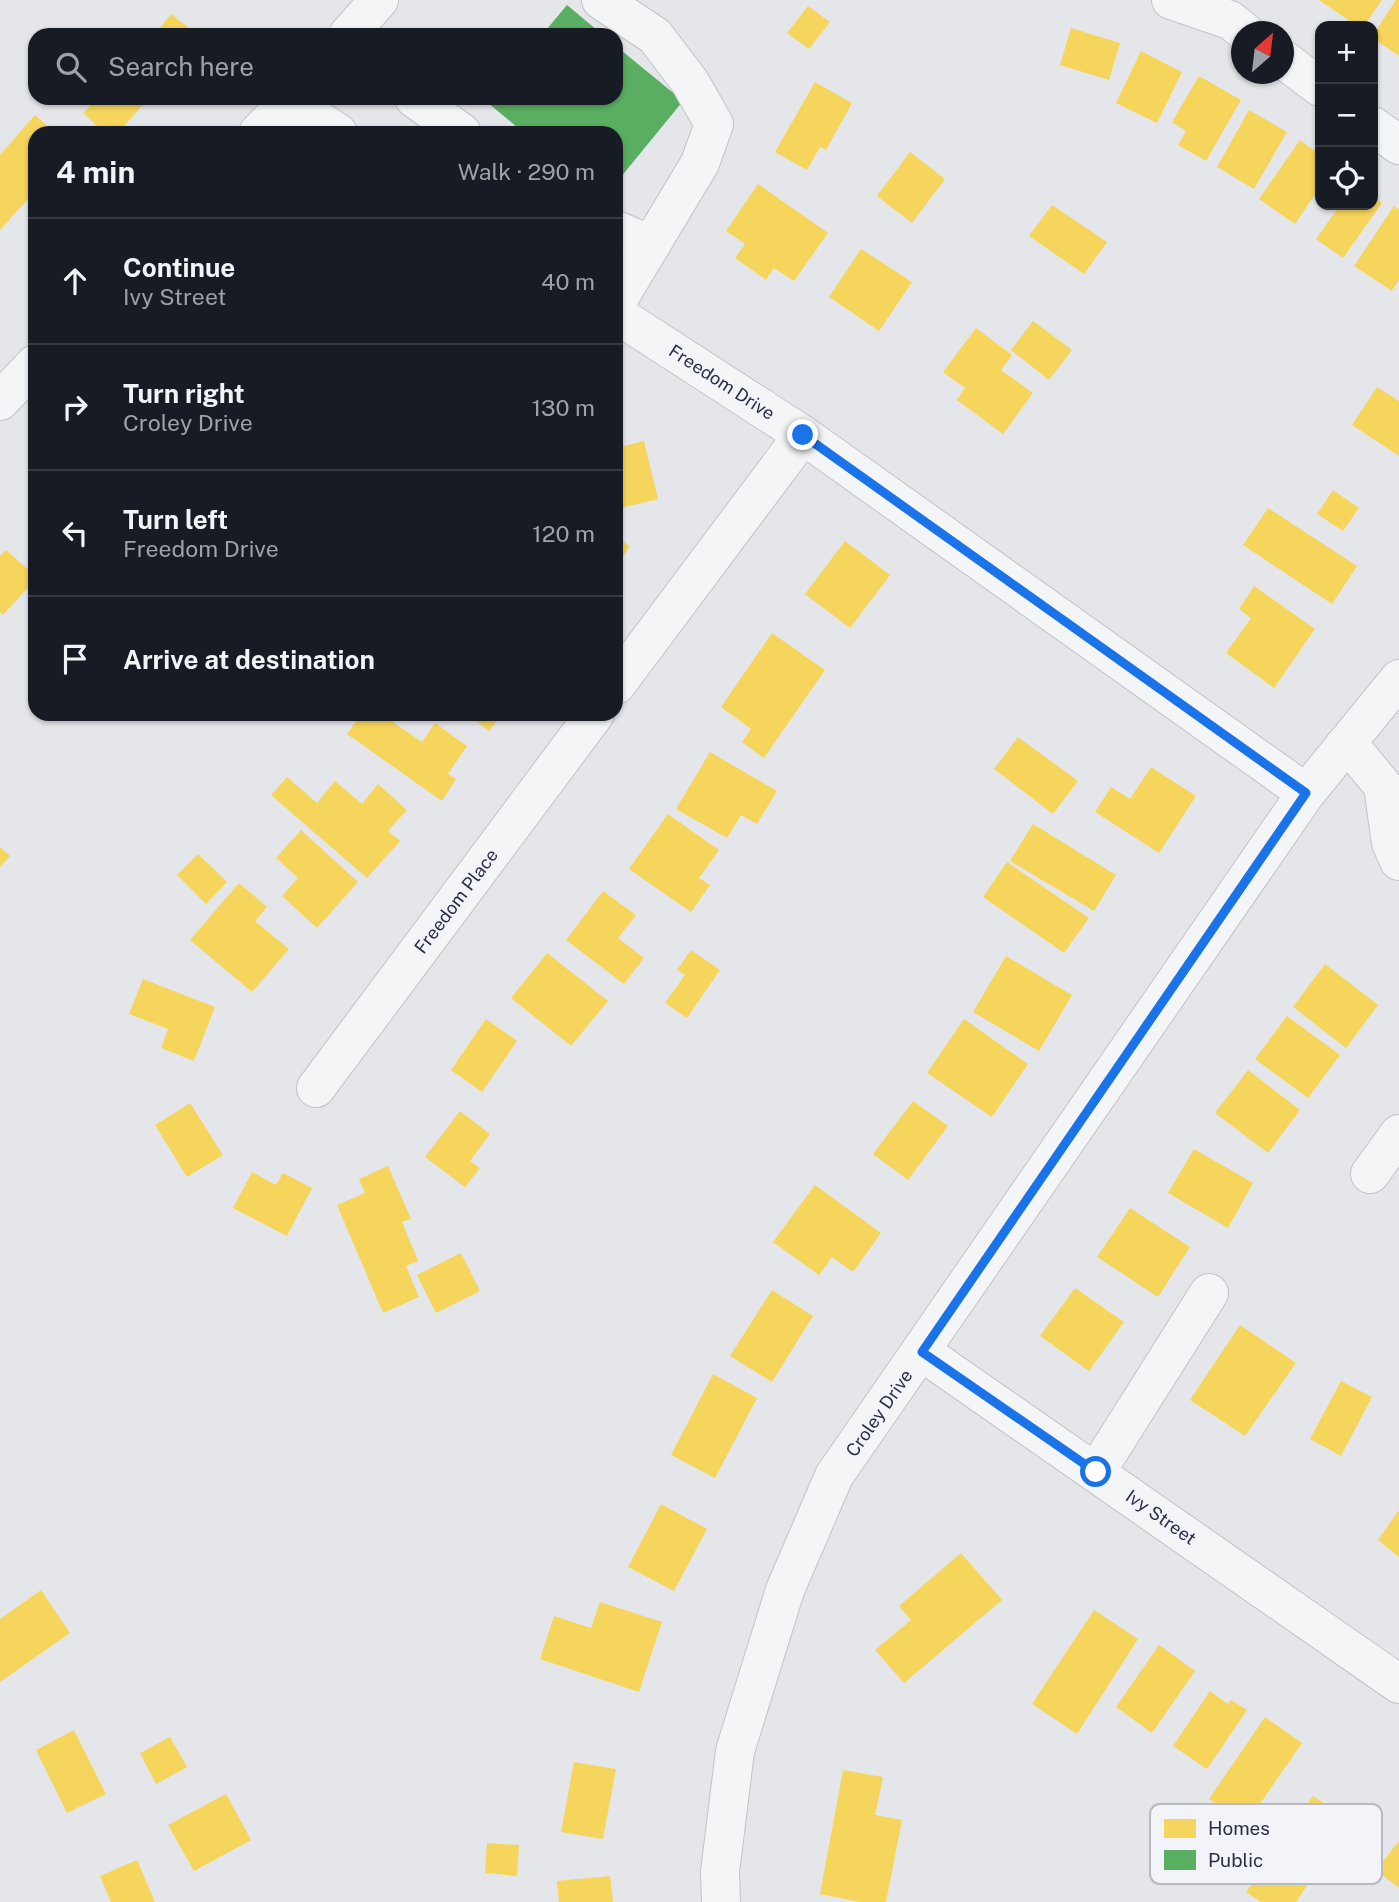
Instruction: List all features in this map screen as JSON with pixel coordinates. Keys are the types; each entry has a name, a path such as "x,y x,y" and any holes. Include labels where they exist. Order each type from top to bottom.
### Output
{"street":[{"path":"354,28 379,0"},
{"path":"601,0 655,36 690,82 714,124 700,163 623,291"},
{"path":"1171,0 1240,17"},
{"path":"1294,68 1316,84"},
{"path":"265,126 284,105"},
{"path":"298,105 328,126"},
{"path":"424,105 452,126"},
{"path":"1378,129 1399,145"},
{"path":"623,233 651,245"},
{"name":"Freedom Drive","path":"623,319 803,435 1306,793"},
{"path":"0,401 28,372"},
{"path":"623,676 803,435"},
{"name":"Croley Drive","path":"721,1902 720,1872 735,1751 785,1590 834,1476 1306,793 1399,679"},
{"name":"Freedom Place","path":"316,1088 590,721"},
{"path":"1344,746 1360,758 1382,786 1391,843 1399,861"},
{"path":"1370,1174 1399,1134"},
{"path":"1096,1472 1209,1293"},
{"name":"Ivy Street","path":"922,1352 1399,1684"}],"building: Homes":[{"path":"1319,0 1382,0 1367,21 1350,21"},
{"path":"1396,0 1399,0 1399,56 1378,41 1378,27"},
{"path":"808,6 830,22 809,49 787,33"},
{"path":"171,14 189,28 160,28"},
{"path":"1071,28 1120,43 1109,80 1060,65"},
{"path":"1141,51 1182,72 1157,123 1116,103"},
{"path":"1199,76 1241,100 1206,161 1178,145 1186,131 1172,122"},
{"path":"815,82 852,103 826,150 820,147 807,170 775,152"},
{"path":"90,105 143,105 124,126 97,126 83,113"},
{"path":"1249,110 1287,132 1254,189 1217,167"},
{"path":"35,115 47,126 28,126 28,199 0,230 0,155"},
{"path":"1300,140 1315,151 1315,194 1295,224 1259,199"},
{"path":"910,152 945,179 912,223 877,196"},
{"path":"758,184 828,233 794,281 774,268 766,280 735,258 745,244 726,231"},
{"path":"1052,205 1107,242 1084,274 1029,236"},
{"path":"1394,206 1399,209 1399,280 1392,291 1354,266"},
{"path":"1336,210 1377,210 1343,258 1316,239"},
{"path":"861,249 912,282 879,331 829,297"},
{"path":"1033,321 1072,350 1049,380 1011,350"},
{"path":"976,328 1012,355 1001,370 1033,393 1003,434 957,400 965,388 943,372"},
{"path":"1377,387 1399,401 1399,456 1352,425"},
{"path":"644,441 658,499 623,508 623,446"},
{"path":"1333,490 1359,508 1343,531 1317,514"},
{"path":"1268,508 1357,566 1332,604 1243,545"},
{"path":"845,541 890,575 850,628 805,594"},
{"path":"623,542 630,546 623,556"},
{"path":"6,550 28,570 28,588 3,615 0,612 0,556"},
{"path":"1254,586 1315,629 1274,688 1226,653 1251,618 1239,609"},
{"path":"772,633 825,670 764,758 742,742 751,729 721,707"},
{"path":"356,721 391,721 422,742 435,723 467,746 448,774 456,779 442,801 347,734"},
{"path":"476,721 497,721 489,731"},
{"path":"1018,737 1078,781 1053,814 994,769"},
{"path":"710,752 777,791 757,824 741,815 727,838 676,809"},
{"path":"1151,767 1196,796 1159,853 1095,812 1111,787 1130,799"},
{"path":"287,777 317,803 335,781 362,804 378,784 407,810 388,831 400,841 367,878 271,795"},
{"path":"668,814 719,850 699,878 710,885 691,912 629,869"},
{"path":"1033,824 1116,875 1094,911 1010,861"},
{"path":"301,830 358,882 317,928 282,896 298,878 276,858"},
{"path":"0,847 10,856 0,867"},
{"path":"198,854 227,882 206,904 177,875"},
{"path":"1007,862 1089,918 1064,953 983,897"},
{"path":"239,883 267,907 255,921 289,949 252,992 190,940"},
{"path":"603,891 636,915 618,938 644,958 624,984 566,940"},
{"path":"691,950 720,970 687,1018 665,1003 685,975 677,970"},
{"path":"547,953 608,1001 571,1046 511,998"},
{"path":"1006,956 1072,995 1039,1051 973,1012"},
{"path":"1325,964 1378,1005 1346,1048 1293,1007"},
{"path":"143,979 215,1007 194,1061 161,1048 168,1029 129,1014"},
{"path":"1287,1016 1340,1055 1308,1098 1255,1059"},
{"path":"486,1019 517,1041 482,1092 451,1070"},
{"path":"964,1019 1028,1064 992,1117 927,1073"},
{"path":"1248,1070 1300,1110 1268,1153 1215,1113"},
{"path":"913,1101 948,1126 908,1180 873,1154"},
{"path":"190,1103 223,1155 187,1177 155,1125"},
{"path":"460,1111 490,1134 470,1161 480,1168 465,1187 425,1157"},
{"path":"1194,1149 1253,1183 1228,1228 1168,1193"},
{"path":"388,1166 411,1219 402,1222 418,1261 406,1266 419,1297 383,1313 337,1205 365,1193 359,1179"},
{"path":"252,1172 276,1185 283,1173 312,1188 287,1236 233,1208"},
{"path":"815,1185 881,1233 853,1272 832,1257 819,1275 773,1242"},
{"path":"1130,1208 1190,1247 1158,1297 1097,1257"},
{"path":"461,1253 480,1291 436,1313 417,1275"},
{"path":"1075,1288 1124,1322 1089,1371 1040,1336"},
{"path":"772,1290 813,1316 772,1382 730,1356"},
{"path":"1240,1325 1296,1363 1245,1436 1190,1400"},
{"path":"713,1374 757,1398 715,1478 671,1455"},
{"path":"1341,1381 1372,1397 1341,1456 1310,1439"},
{"path":"661,1504 707,1529 674,1591 628,1567"},
{"path":"1399,1510 1399,1557 1378,1540"},
{"path":"961,1553 1002,1600 904,1683 875,1650 911,1620 899,1606"},
{"path":"41,1590 70,1633 0,1682 0,1619"},
{"path":"600,1602 662,1622 639,1692 540,1659 554,1616 591,1628"},
{"path":"1094,1610 1138,1639 1077,1734 1032,1704"},
{"path":"1159,1645 1195,1671 1152,1733 1116,1707"},
{"path":"1210,1691 1228,1704 1231,1700 1247,1710 1207,1769 1173,1746"},
{"path":"1265,1717 1302,1743 1260,1804 1216,1804 1209,1799"},
{"path":"74,1730 106,1794 67,1813 36,1750"},
{"path":"170,1737 187,1767 156,1784 140,1753"},
{"path":"574,1762 616,1769 603,1839 561,1832"},
{"path":"843,1770 883,1777 875,1815 902,1820 886,1902 860,1902 820,1894"},
{"path":"226,1794 251,1840 194,1871 168,1825"},
{"path":"1313,1796 1325,1804 1307,1804"},
{"path":"1399,1841 1399,1888 1382,1875 1382,1862"},
{"path":"487,1843 519,1845 517,1876 485,1873"},
{"path":"137,1860 155,1902 111,1902 100,1876"},
{"path":"610,1876 613,1902 559,1902 557,1881"},
{"path":"1252,1884 1308,1884 1296,1902 1261,1902 1246,1892"}],"building: Public":[{"path":"567,5 595,28 548,28"},
{"path":"623,52 683,101 623,174 623,126 516,126 491,105 623,105"}],"route":[{"path":"803,435 1306,793 922,1352 1096,1472"}]}
